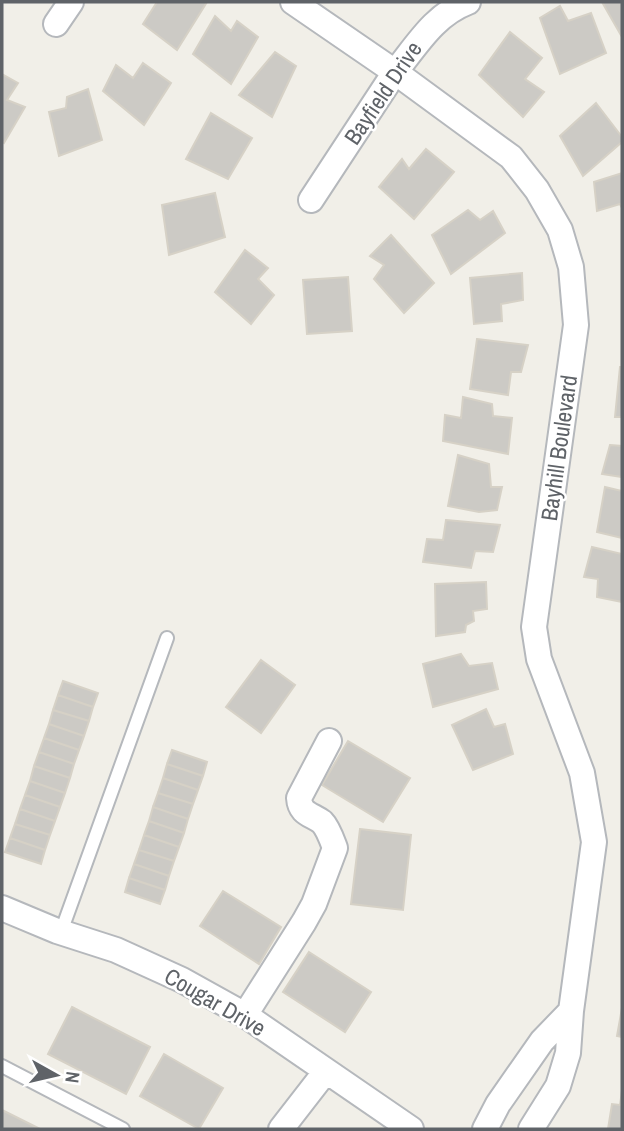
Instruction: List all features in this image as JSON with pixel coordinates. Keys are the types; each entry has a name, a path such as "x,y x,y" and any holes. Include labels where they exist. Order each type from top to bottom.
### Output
{"street":[{"path":"56,24 71,2"},
{"name":"Bayhill Boulevard","path":"293,2 395,72 511,158 537,190 560,230 571,267 576,325 534,627 539,659 582,773 594,842 571,1011 568,1053 558,1086 531,1129"},
{"name":"Bayfield Drive","path":"312,200 395,72 424,33 441,16 468,2"},
{"path":"245,1015 314,904 335,848 323,823 303,812 299,805 299,799 329,741"},
{"name":"Cougar Drive","path":"2,908 61,932 117,950 182,980 245,1015 411,1129"},
{"path":"485,1129 498,1104 541,1041 571,1011"},
{"path":"281,1129 326,1071"}],"lane":[{"path":"61,932 167,638"},
{"path":"2,1066 123,1129"}],"building":[{"path":"157,2 207,2 177,50 143,24"},
{"path":"602,2 622,2 622,37"},
{"path":"560,6 568,21 591,13 606,53 560,74 540,18"},
{"path":"215,16 231,31 237,21 258,37 231,84 193,54"},
{"path":"510,32 542,58 525,79 544,92 523,117 479,75"},
{"path":"275,52 296,66 272,117 239,95"},
{"path":"143,63 171,83 144,125 103,91 116,65 133,78"},
{"path":"2,74 18,83 7,100 25,107 4,143 2,141"},
{"path":"88,89 102,140 59,156 49,112 66,108 67,97"},
{"path":"596,103 622,137 622,142 583,176 560,136"},
{"path":"211,113 252,138 228,179 186,159"},
{"path":"426,149 454,172 414,219 379,187 402,159 409,169"},
{"path":"622,173 622,208 620,204 597,211 594,182"},
{"path":"215,193 225,237 169,255 162,205"},
{"path":"468,210 480,220 493,211 505,233 451,274 432,235"},
{"path":"391,235 434,283 404,313 374,279 384,265 370,256"},
{"path":"245,250 268,268 258,279 274,295 251,324 215,292"},
{"path":"522,273 523,300 501,304 502,321 474,324 470,278"},
{"path":"348,277 352,331 307,334 303,280"},
{"path":"477,339 528,345 521,372 511,372 508,395 470,389"},
{"path":"620,367 622,417 615,417"},
{"path":"463,397 492,404 493,416 512,418 508,454 443,441 445,415 461,418"},
{"path":"610,445 622,446 622,477 602,474"},
{"path":"458,455 489,464 491,487 502,487 497,510 479,512 448,506"},
{"path":"605,487 622,491 622,538 597,532"},
{"path":"446,520 500,525 493,552 475,551 471,568 423,562 427,539 443,540"},
{"path":"592,547 622,554 622,602 597,597 598,579 584,577"},
{"path":"486,582 487,609 473,611 474,621 466,625 465,632 436,636 435,584"},
{"path":"461,654 469,666 492,663 498,689 433,707 423,664"},
{"path":"261,660 295,685 261,733 226,707"},
{"path":"63,681 98,693 93,707 58,695"},
{"path":"58,695 93,707 89,721 53,710"},
{"path":"486,709 494,727 505,724 513,754 473,770 452,725"},
{"path":"53,710 89,721 84,736 49,724"},
{"path":"49,724 84,736 79,750 44,738"},
{"path":"44,738 79,750 74,764 39,752"},
{"path":"348,741 410,778 383,822 322,785"},
{"path":"172,750 207,762 203,776 167,764"},
{"path":"39,752 74,764 70,778 34,766"},
{"path":"167,764 203,776 198,790 163,778"},
{"path":"34,766 70,778 65,793 30,781"},
{"path":"163,778 198,790 193,804 158,793"},
{"path":"30,781 65,793 60,807 25,795"},
{"path":"158,793 193,804 188,819 153,807"},
{"path":"25,795 60,807 55,821 20,809"},
{"path":"153,807 188,819 184,833 149,821"},
{"path":"20,809 55,821 50,835 15,824"},
{"path":"149,821 184,833 179,847 144,835"},
{"path":"15,824 50,835 45,850 10,838"},
{"path":"360,829 411,835 403,910 351,904"},
{"path":"144,835 179,847 174,861 139,850"},
{"path":"10,838 45,850 41,864 5,852"},
{"path":"139,850 174,861 169,876 134,864"},
{"path":"134,864 169,876 165,890 129,878"},
{"path":"129,878 165,890 160,904 125,892"},
{"path":"223,891 281,927 259,964 200,926"},
{"path":"309,952 371,992 345,1032 283,992"},
{"path":"72,1007 150,1047 126,1094 48,1054"},
{"path":"622,1008 622,1037 617,1036"},
{"path":"164,1054 223,1088 199,1129 140,1096"},
{"path":"622,1091 622,1129 608,1129 612,1104 620,1105"},
{"path":"2,1110 40,1129 2,1129"}]}
